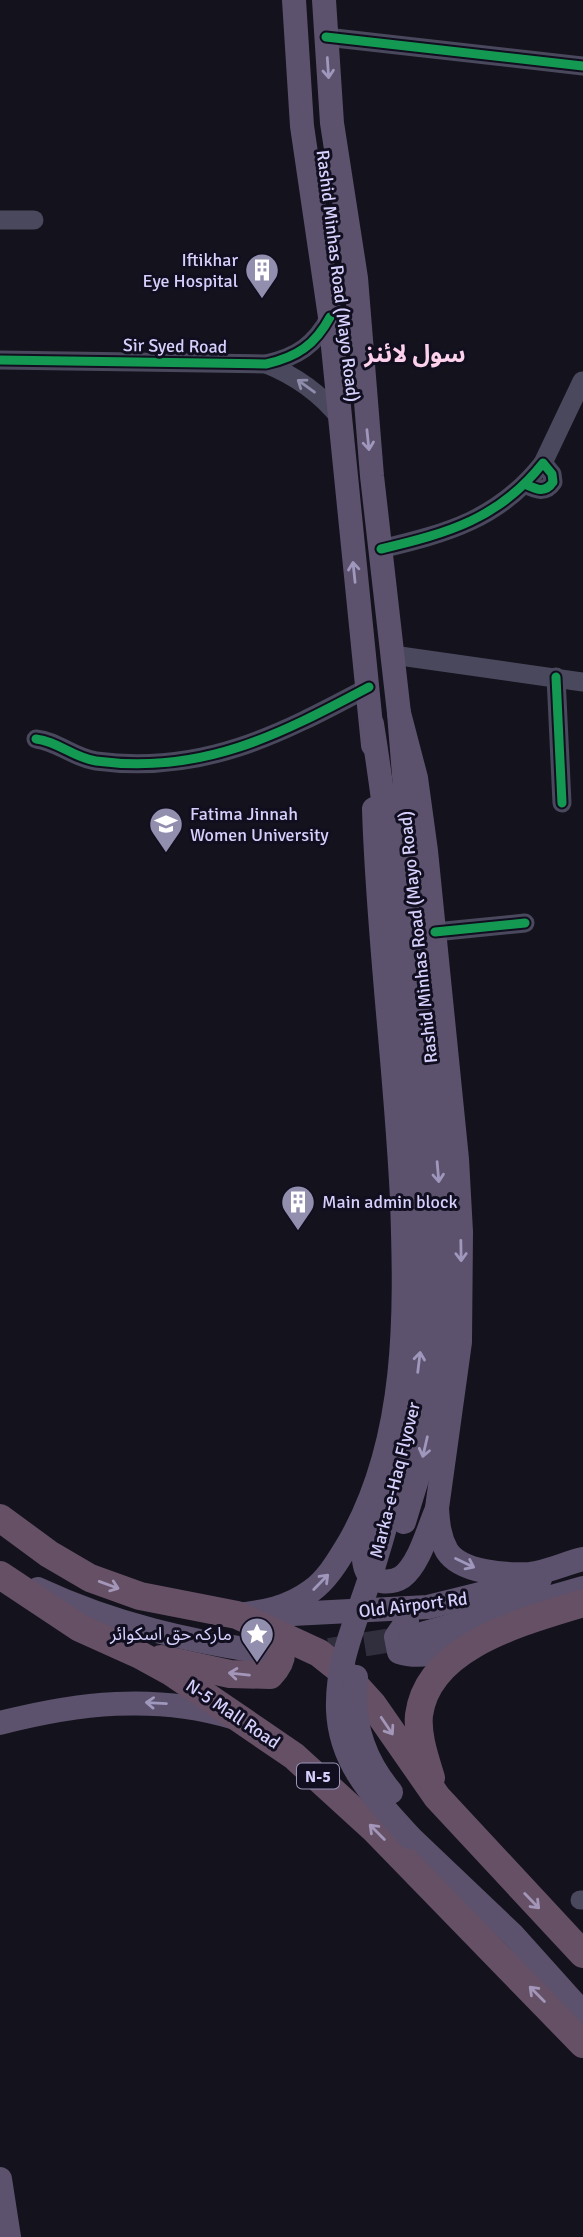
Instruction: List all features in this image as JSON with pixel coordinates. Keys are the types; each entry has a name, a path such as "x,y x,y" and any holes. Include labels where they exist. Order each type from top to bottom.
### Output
{"highway":[{"path":"0,1518 48,1554 90,1578 140,1596 237,1615 319,1653 344,1673 373,1705 437,1797 583,1954"},
{"name":"N-5 Mall Road","path":"0,1573 80,1629 140,1655 246,1721 295,1756 366,1820 583,2045"},
{"path":"437,1797 421,1741 419,1715 425,1695 441,1671 459,1652 479,1639 583,1603"},
{"path":"140,1655 230,1674 270,1675 281,1658 278,1643 237,1615"}],"main road":[{"name":"Rashid Minhas Road (Mayo Road)","path":"237,1615 270,1611 312,1590 340,1558 371,1499 396,1401 404,1319 400,1161 377,863 369,687 361,640 330,317 302,126 294,0"},
{"name":"Rashid Minhas Road (Mayo Road)","path":"324,0 332,123 356,278 366,416 399,713 416,778 435,932 457,1159 462,1294 454,1398 437,1508 439,1532 449,1553 463,1564 482,1570 530,1574 583,1561"},
{"name":"Marka-e-Haq Flyover","path":"399,713 439,1179 442,1300 436,1389 428,1434 398,1545 364,1643 354,1695 356,1725 375,1773 415,1831 583,2013"},
{"name":"Marka-e-Haq Flyover","path":"372,724 393,864 417,1128 424,1237 424,1308 410,1431 377,1556 347,1643 339,1679 338,1711 343,1742 353,1770 583,1989"},
{"path":"371,1499 364,1565 368,1574 377,1581 391,1581 402,1576 415,1560 437,1508"},
{"path":"0,1529 48,1554"},
{"name":"Old Airport Rd","path":"237,1615 306,1616 428,1607 521,1586 583,1561"},
{"path":"0,1573 73,1605 136,1628 205,1644 272,1653"},
{"path":"411,1637 583,1588"},
{"path":"428,1607 400,1627 396,1637 399,1652 428,1656 479,1639"},
{"path":"0,1712 48,1711 149,1702 209,1710 246,1721"},
{"path":"0,1723 48,1711"},
{"path":"0,2179 9,2237"}],"street":[{"path":"326,37 583,66"},
{"path":"0,220 34,220"},
{"name":"Sir Syed Road","path":"0,360 266,364 286,360 305,350 320,335 330,317"},
{"name":"Sir Syed Road","path":"266,364 288,373 311,389 340,418"},
{"path":"381,549 460,528 500,506 525,484 542,490 549,488 553,482 552,474 542,463 582,381"},
{"path":"393,654 583,682"},
{"path":"556,677 562,803"},
{"path":"36,740 95,761 157,763 204,759 230,752 299,724 369,687"},
{"path":"435,932 526,923"}],"tunnel":[{"path":"329,1650 411,1637"}],"cycle path":[{"path":"326,37 583,66"},
{"path":"0,360 266,364 287,358 304,348 318,335 330,317"},
{"path":"381,549 450,530 490,511 509,498 543,463 552,474 553,482 547,488 537,489 525,484"},
{"path":"556,677 562,803"},
{"path":"36,739 96,761 134,764 171,762 205,756 271,735 369,687"},
{"path":"435,932 525,923"}],"place":[{"name":"Iftikhar Eye Hospital","path":"262,300"},
{"name":"Fatima Jinnah Women University","path":"166,854"},
{"name":"Main admin block","path":"298,1232"},
{"name":"مارکہ حق اسکوائر","path":"257,1664"}],"district":[{"name":"سول لائنز","path":"415,354"}]}
